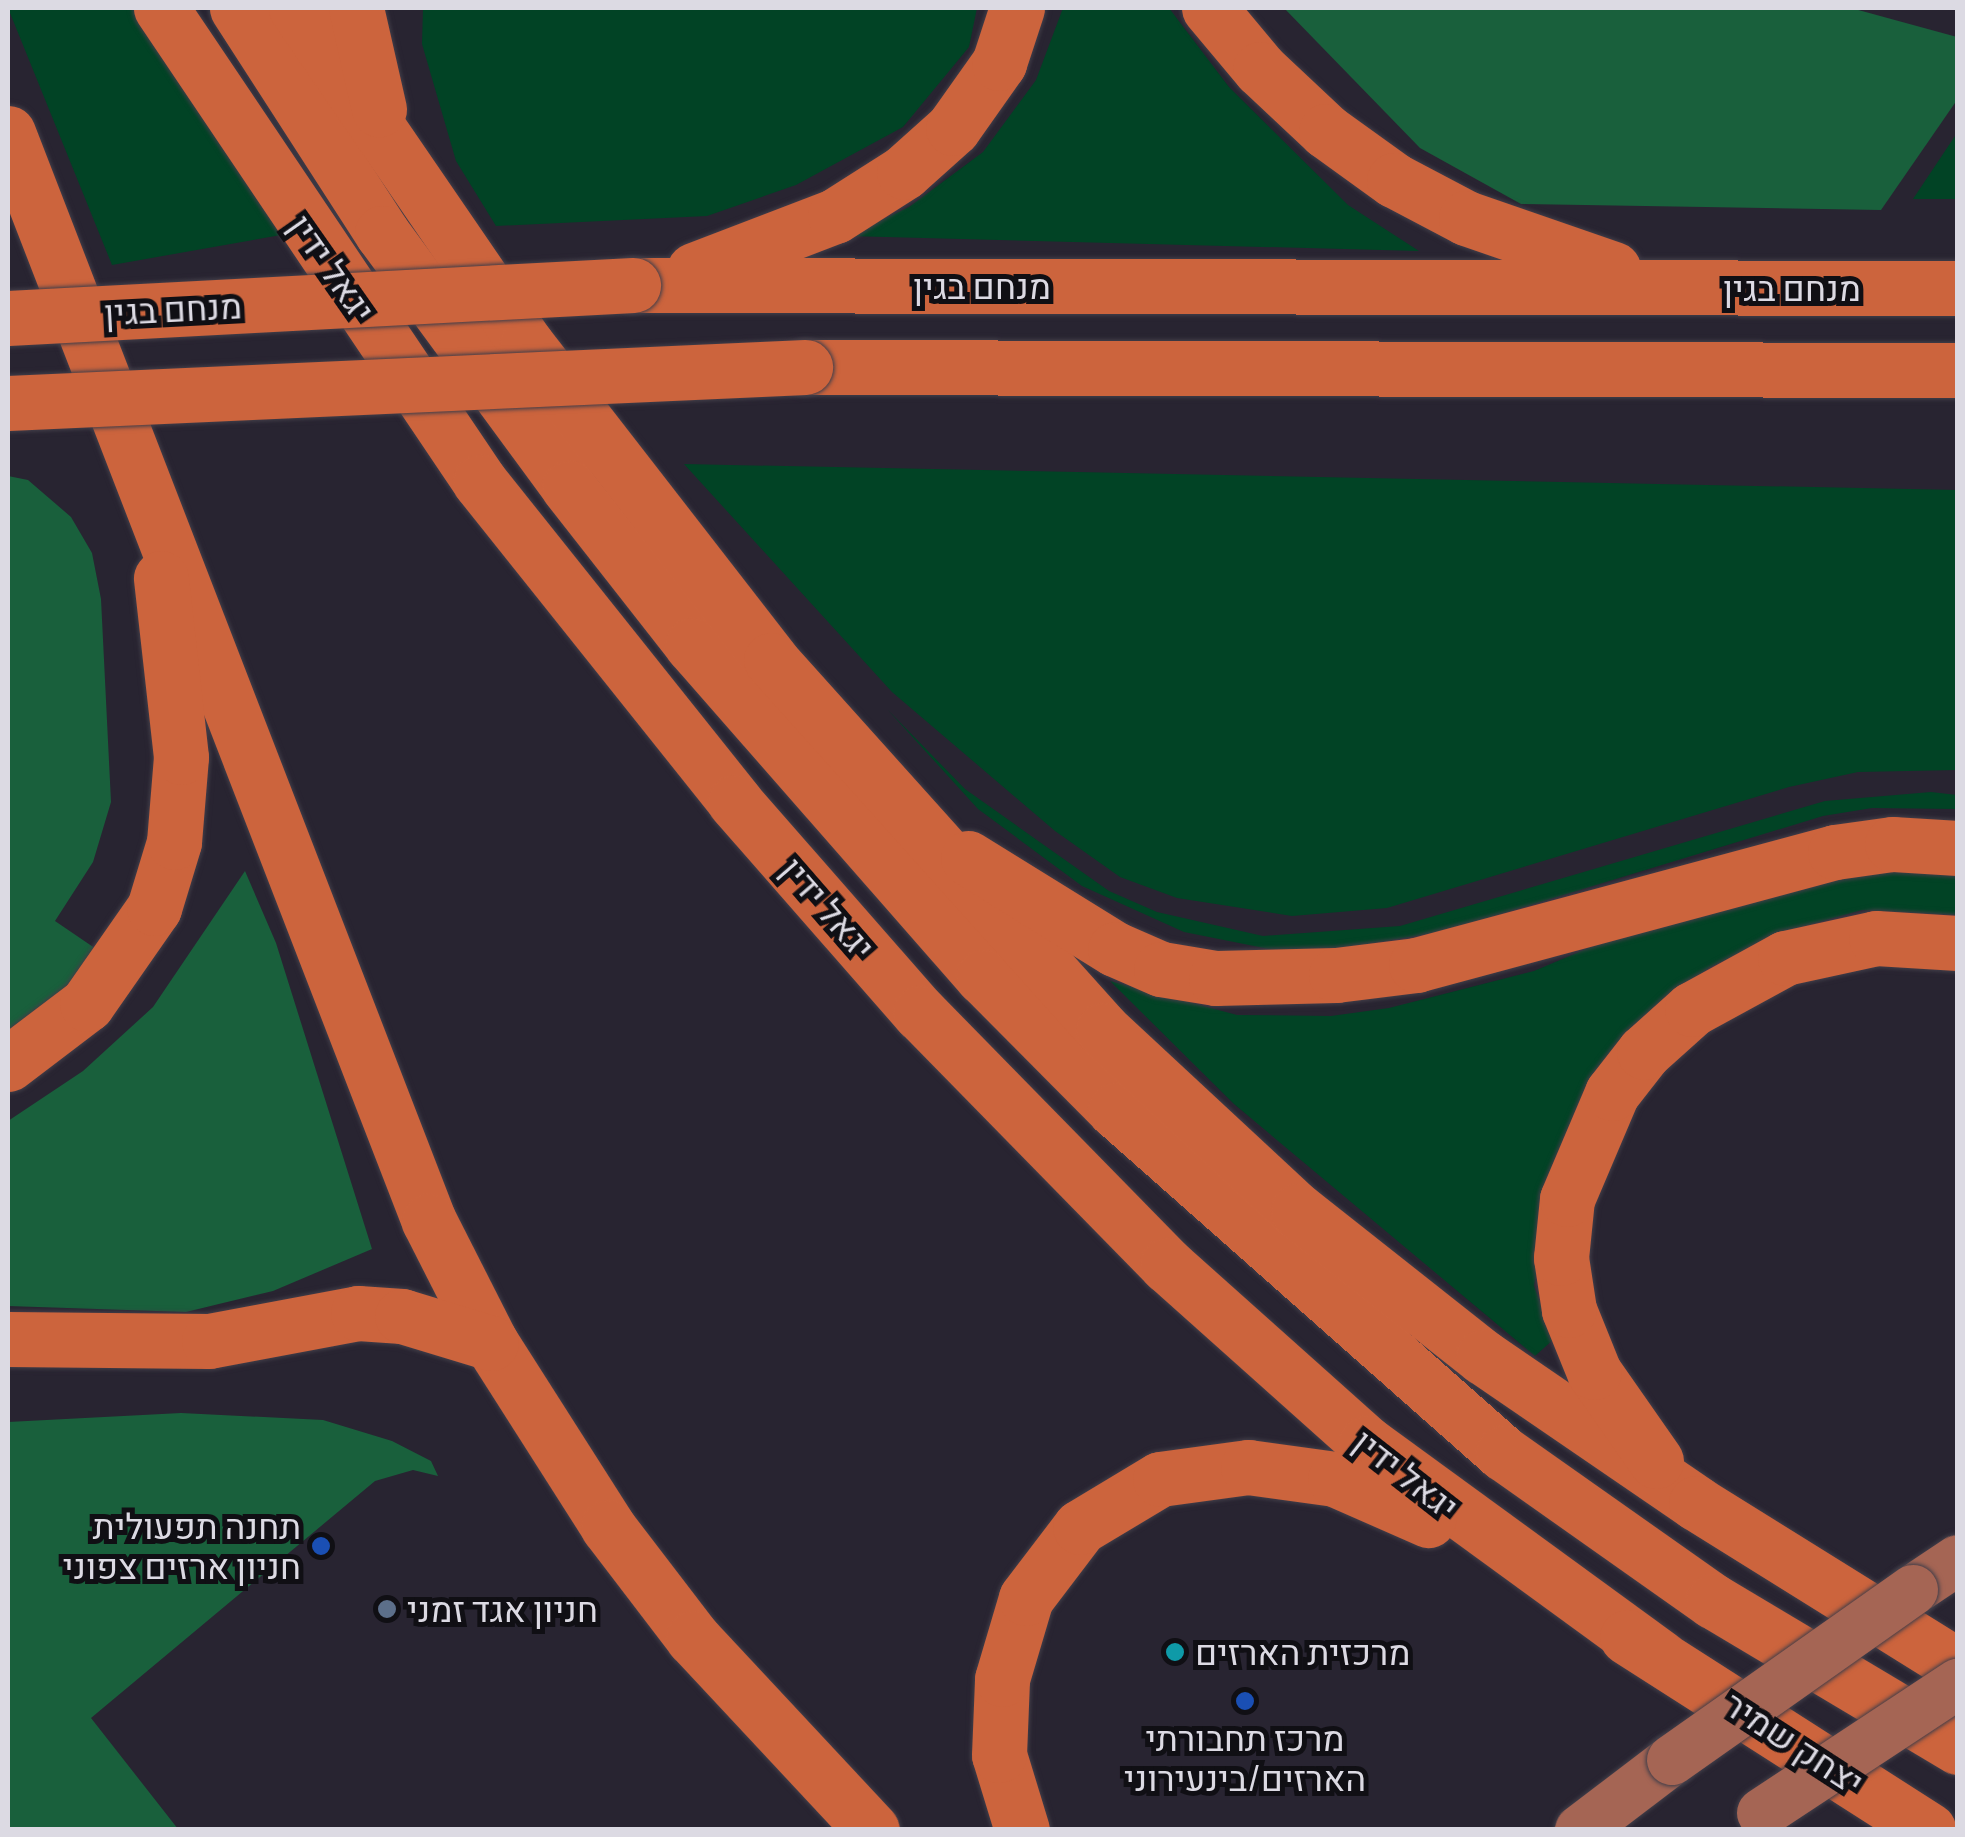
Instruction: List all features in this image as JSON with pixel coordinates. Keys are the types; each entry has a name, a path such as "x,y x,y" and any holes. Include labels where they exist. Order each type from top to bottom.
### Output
{"highway":[{"name":"יגאל ידין","path":"161,8 480,482 735,802 920,1013 1167,1265 1366,1443 1659,1657"},
{"name":"יגאל ידין","path":"238,8 382,232 569,488 692,645 983,976 1115,1110 1503,1453 1713,1601 1958,1748"},
{"path":"296,8 406,176 527,346 771,660 910,822 1102,1030 1298,1211 1483,1357 1696,1503 1958,1666"},
{"path":"356,8 362,52 406,176"},
{"path":"739,271 904,172 953,128 987,79 1018,8"},
{"path":"1210,8 1260,68 1326,130 1394,180 1466,218 1617,270 1696,285 1785,288"},
{"path":"8,134 134,448 429,1221 491,1343 608,1526 694,1638 872,1830"},
{"name":"מנחם בגין","path":"8,318 633,285 739,271 1958,288"},
{"path":"8,403 805,368 1958,370"},
{"path":"8,1064 87,1004 122,962 154,908 174,842 181,757 170,640 134,448"},
{"path":"910,822 1115,949 1161,969 1216,978 1336,976 1416,964 1835,852 1892,844 1958,848"},
{"path":"1696,1503 1630,1429 1594,1372 1569,1310 1562,1258 1567,1199 1588,1137 1644,1052 1692,1009 1738,981 1829,946 1876,938 1958,943"},
{"path":"8,1338 209,1341 358,1313 402,1316 491,1343"},
{"path":"1022,1830 999,1755 1010,1636 1050,1558 1080,1527 1160,1479 1248,1467 1299,1470 1363,1488 1659,1657"},
{"name":"יצחק שמיר","path":"1659,1657 1930,1830"}],"main road":[{"path":"1580,1830 1672,1760 1958,1560"},
{"path":"1751,1821 1958,1684"}],"green space":[{"path":"8,8 141,8 281,235 112,265"},
{"path":"423,8 977,8 969,47 903,127 796,185 707,216 496,226 456,161 422,44"},
{"path":"1063,8 1169,8 1229,87 1348,205 1419,251 848,236 909,207 983,152 1036,80"},
{"path":"1284,8 1851,8 1957,37 1957,100 1881,210 1521,204 1420,148"},
{"path":"1957,133 1957,199 1913,199"},
{"path":"684,464 1957,490 1957,770 1858,772 1789,787 1387,908 1292,916 1177,898 1120,877 1055,831 892,692"},
{"path":"8,476 28,480 71,517 92,553 101,599 111,802 93,862 55,921 102,953 8,1040"},
{"path":"887,709 965,789 1109,891 1157,912 1263,936 1400,926 1825,801 1931,792 1957,795 1957,809 1872,808 1823,816 1445,931 1326,951 1269,949 1184,932 1082,886 978,809"},
{"path":"245,871 276,943 372,1249 273,1291 186,1312 8,1306 8,1121 83,1071 153,1007"},
{"path":"1895,872 1957,876 1957,915 1862,910 1790,930 1710,967 1646,1015 1585,1098 1556,1155 1534,1286 1554,1339 1535,1356 1234,1104 1110,981 1237,1015 1331,1016 1389,1008 1534,971 1624,933 1855,875"},
{"path":"181,1413 323,1420 392,1441 431,1461 438,1476 413,1470 375,1481 91,1718 178,1829 8,1829 8,1422"}],"place":[{"name":"תחנה תפעולית חניון ארזים צפוני","path":"321,1546"},
{"name":"חניון אגד זמני","path":"387,1609"},
{"name":"מרכזית הארזים","path":"1175,1652"},
{"name":"מרכז תחבורתי הארזים/בינעירוני","path":"1245,1701"}]}
